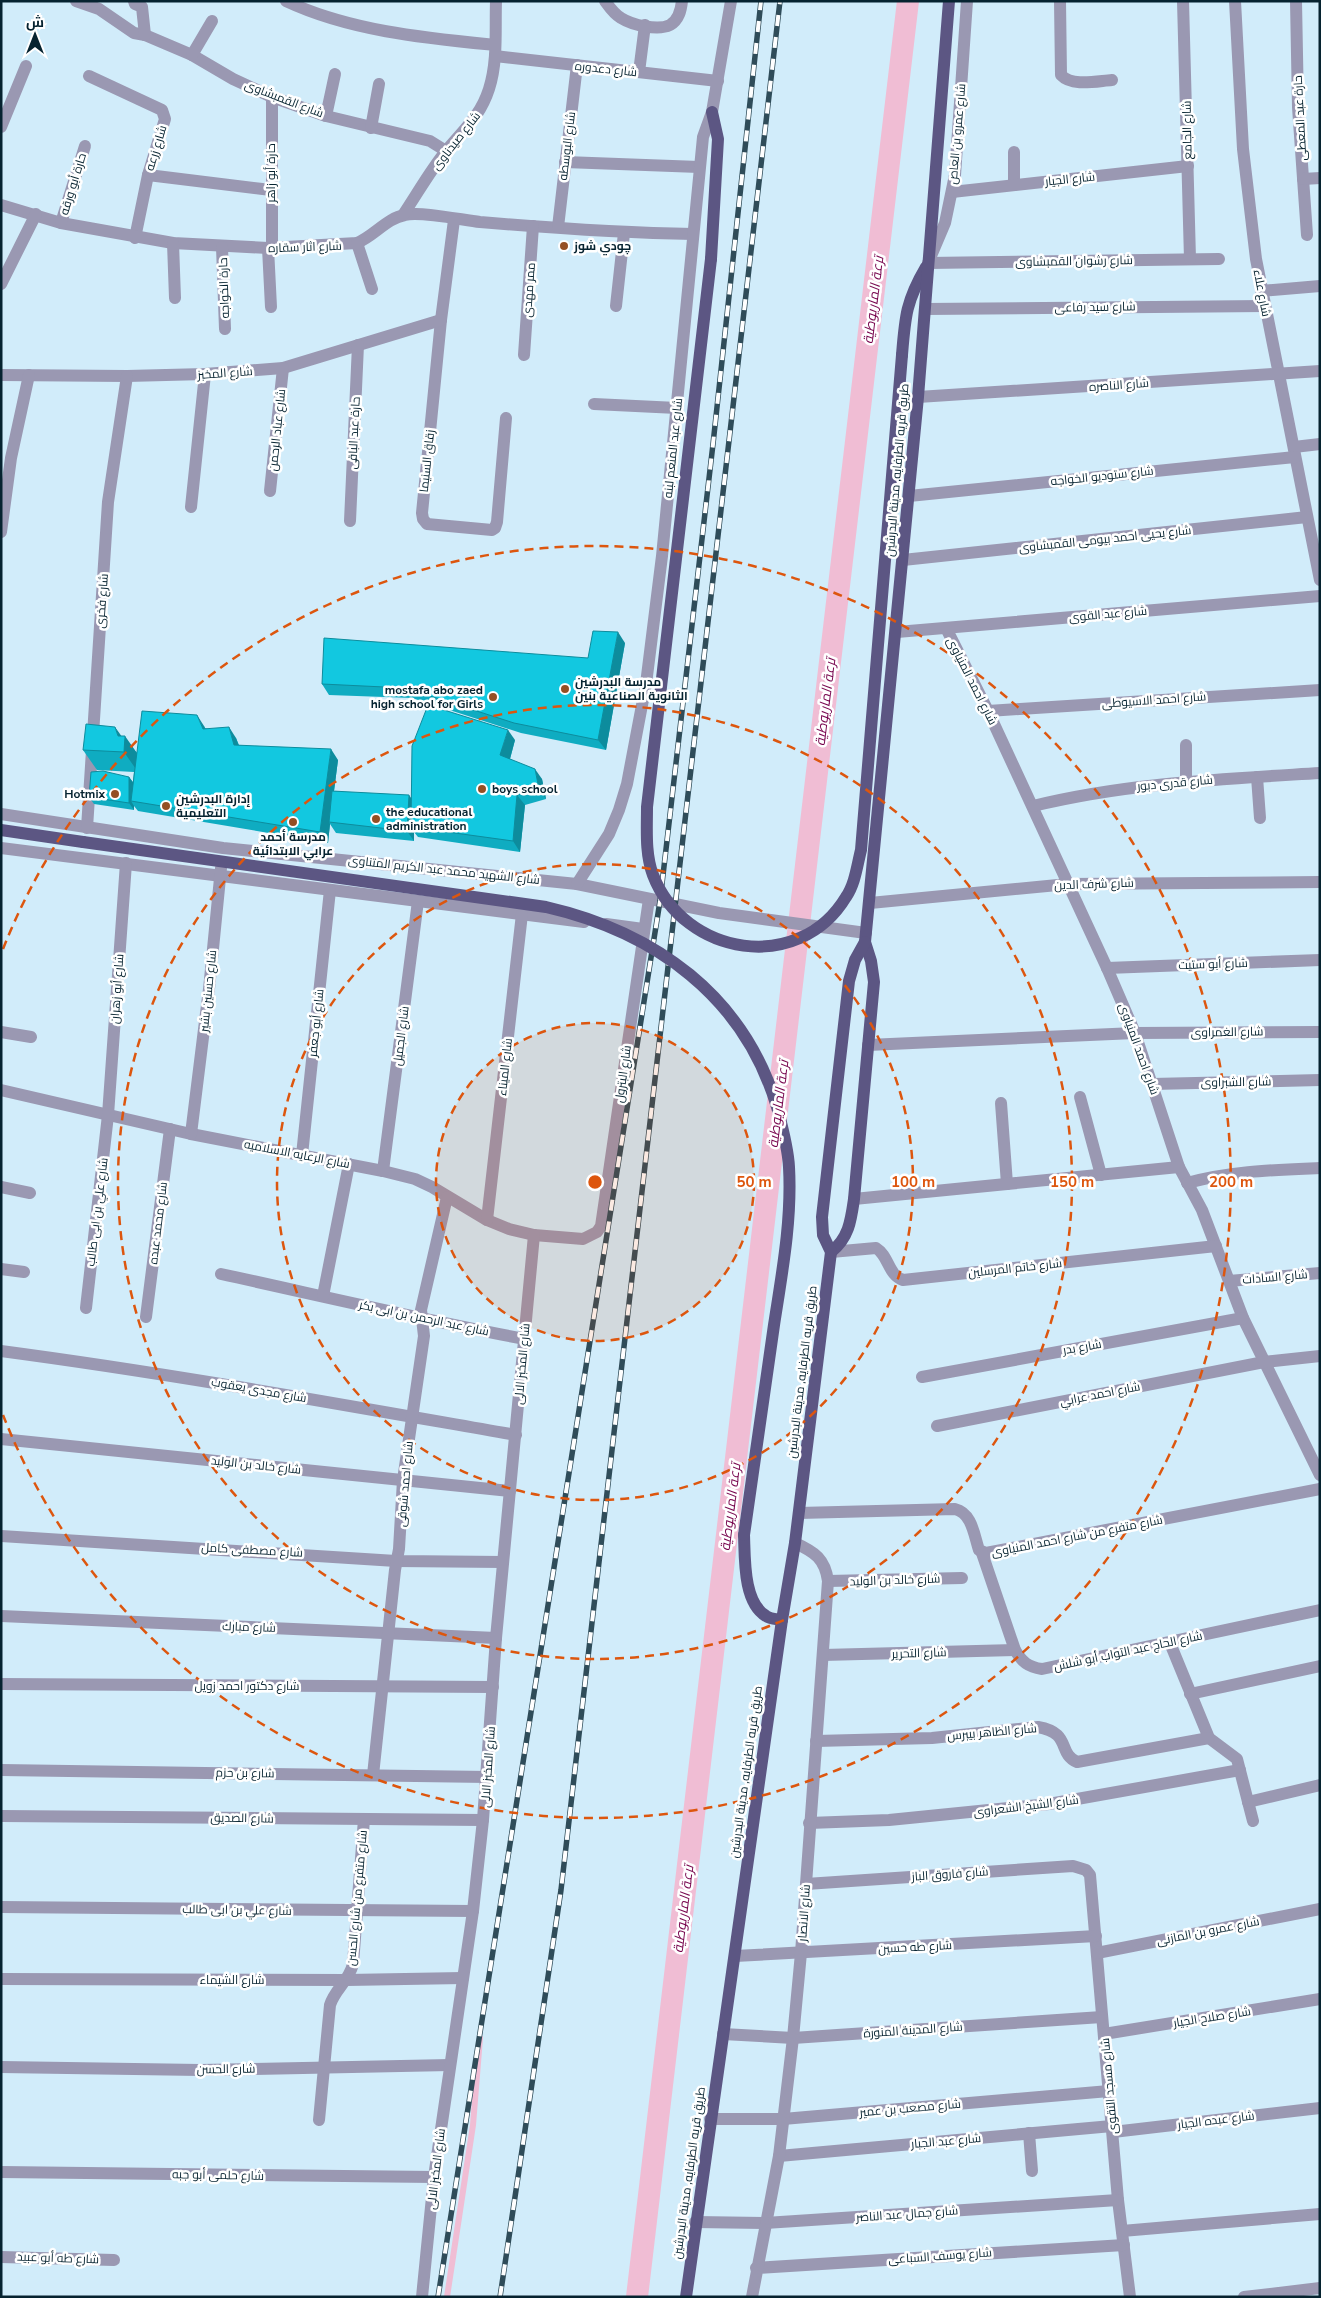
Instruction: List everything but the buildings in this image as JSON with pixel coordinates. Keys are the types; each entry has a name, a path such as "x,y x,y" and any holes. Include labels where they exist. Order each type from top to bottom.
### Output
{"main road":[{"name":"طريق قريه الطرفايه, مدينة البدرشين","path":"831,1252 838,1246 848,1230 854,1199 874,982 866,937 897,632 918,397 949,1"},
{"path":"712,112 718,140 711,259 647,807 647,841 652,874 663,896 684,920 697,930 719,941 758,947 790,942 812,931 832,916 846,897 854,877 861,850 905,320 910,297 928,263"},
{"path":"1,830 554,909 580,915 614,927 647,944 674,962 702,985 731,1017 757,1057 776,1105 789,1165 789,1215 784,1262 744,1535 745,1569 755,1603 766,1616 782,1620"},
{"name":"طريق قريه الطرفايه, مدينة البدرشين","path":"686,2297 695,2222 799,1512 831,1252 824,1235 822,1217 849,981 854,960 866,937"}],"street":[{"name":"شارع القمبشاوى","path":"76,1 98,5 134,33 145,35 192,55 233,79 272,97 326,116 430,141 446,152"},
{"path":"134,1 135,4 142,7 145,35"},
{"name":"شارع دعدوره","path":"286,1 299,8 363,26 428,39 577,65 718,81"},
{"name":"شارع صيدناوى","path":"403,215 446,152 464,133 481,110 490,87 495,50 496,1"},
{"path":"605,1 611,11 620,18 631,23 661,27 671,24 678,17 682,1"},
{"name":"شارع عبد المنعم لبنه","path":"577,884 609,834 627,784 646,684 662,556 699,167 703,137 712,112 718,81 731,1"},
{"name":"شارع عمرو بن العاص","path":"928,263 945,223 952,192 967,1"},
{"path":"1060,1 1061,75 1066,80 1073,82 1112,80"},
{"name":"شارع الجامع","path":"1183,1 1190,259"},
{"name":"شارع علاء","path":"1235,1 1243,149 1250,221 1261,291 1307,517 1315,537 1320,580"},
{"name":"حارة عبد المعطى","path":"1296,1 1298,107 1307,235"},
{"path":"192,55 212,21"},
{"path":"639,72 645,25"},
{"name":"شارع البوسطه","path":"558,227 577,65"},
{"path":"1,127 26,66"},
{"path":"326,116 336,74"},
{"name":"شارع زرعه","path":"89,76 162,110 165,114 148,175 135,238"},
{"path":"372,128 379,84"},
{"name":"حارة أبو زاهر","path":"271,307 272,97"},
{"name":"حارة أبو ورقه","path":"61,223 85,146"},
{"path":"1014,152 1014,185"},
{"path":"566,162 699,167"},
{"name":"شارع الجيار","path":"952,192 1188,166"},
{"path":"148,175 271,190"},
{"path":"1303,179 1320,178"},
{"name":"شارع اثار سقاره","path":"1,205 61,223 135,238 222,247 270,248 357,244 393,219 403,215"},
{"path":"1,284 36,214"},
{"path":"403,215 413,214 454,220 624,232 693,234"},
{"name":"زقاق السنيما","path":"454,220 441,320 422,513 423,519 427,524 495,528 506,418"},
{"name":"ممر مهدى","path":"524,355 533,226"},
{"path":"616,306 624,232"},
{"path":"173,243 175,298"},
{"path":"357,244 372,289"},
{"name":"حارة الخواجه","path":"222,247 225,329"},
{"name":"شارع رشوان القمبشاوى","path":"928,263 1219,259"},
{"path":"1261,291 1320,286"},
{"name":"شارع سيد رفاعى","path":"925,309 1265,306"},
{"name":"شارع المخبز","path":"1,375 127,376 205,374 283,368 441,320"},
{"name":"حارة عبد الباقى","path":"350,521 358,345"},
{"name":"شارع عباد الرحمن","path":"270,492 283,368"},
{"name":"شارع الناصره","path":"918,397 1278,375 1320,370"},
{"path":"191,507 205,374"},
{"path":"1,532 11,458 29,375"},
{"name":"شارع فخرى","path":"87,828 108,502 127,376"},
{"path":"594,404 677,408"},
{"name":"شارع ستوديو الخواجه","path":"909,496 1294,452 1320,444"},
{"name":"شارع يحيى احمد بيومى القمبشاوى","path":"903,560 1307,517"},
{"name":"شارع عبد القوى","path":"897,632 1320,596"},
{"name":"شارع احمد المنياوى","path":"946,628 988,711 1107,968 1135,1033 1179,1167 1202,1210 1243,1318 1320,1475"},
{"name":"شارع احمد الاسيوطى","path":"988,711 1320,690"},
{"path":"1186,745 1186,781"},
{"name":"شارع قدرى دبور","path":"1032,806 1100,791 1186,781 1320,773"},
{"path":"1257,777 1260,818"},
{"name":"شارع الشهيد محمد عبد الكريم المتناوى","path":"1,814 223,848 577,884 719,913 827,928 866,937"},
{"path":"1,848 643,929"},
{"name":"شارع حسنين بشير","path":"191,1134 223,848"},
{"name":"شارع أبو زهران","path":"108,1115 126,863"},
{"name":"شارع شرف الدين","path":"870,903 1068,884 1320,882"},
{"name":"شارع أبو جعفر","path":"302,1155 330,890"},
{"name":"شارع البترول","path":"583,1239 597,1232 601,1226 643,929 649,899"},
{"name":"شارع الجميل","path":"383,1171 418,901"},
{"name":"شارع الميناء","path":"487,1220 522,914"},
{"name":"شارع أبو ستيت","path":"1107,968 1320,960"},
{"path":"1,1032 31,1038"},
{"name":"شارع الغمراوى","path":"868,1045 1135,1033 1320,1032"},
{"name":"شارع الشبراوى","path":"1152,1084 1320,1080"},
{"name":"شارع الرعايه الاسلاميه","path":"1,1090 191,1134 349,1164 415,1179 487,1220 509,1229 534,1235 583,1239"},
{"path":"1080,1097 1101,1175"},
{"path":"1002,1103 1007,1184"},
{"name":"شارع علي بن ابى طالب","path":"86,1308 108,1115"},
{"name":"شارع محمد عبده","path":"146,1317 170,1129"},
{"path":"323,1296 349,1164"},
{"path":"854,1199 1179,1167"},
{"path":"1187,1183 1218,1175 1250,1171 1320,1168"},
{"path":"1,1187 30,1193"},
{"name":"شارع احمد شوقى","path":"373,1775 396,1560 399,1549 403,1480 424,1336 421,1310 447,1196"},
{"name":"شارع المخبز الالى","path":"422,2297 434,2177 473,1912 488,1777 496,1638 534,1235"},
{"name":"شارع خاتم المرسلين","path":"831,1252 876,1248 884,1255 894,1275 903,1280 1216,1246"},
{"path":"1,1269 24,1272"},
{"name":"شارع السادات","path":"1229,1281 1320,1273"},
{"name":"شارع عبد الرحمن بن ابى بكر","path":"221,1274 421,1320 525,1339"},
{"name":"شارع بدر","path":"922,1377 1243,1318"},
{"name":"شارع مجدى يعقوب","path":"1,1351 130,1368 516,1435"},
{"name":"شارع احمد عرابي","path":"937,1426 1264,1362 1320,1356"},
{"name":"شارع خالد بن الوليد","path":"1,1440 510,1491"},
{"name":"شارع متفرع من شارع احمد المنياوى","path":"799,1512 955,1509 968,1517 982,1553 991,1553 1320,1489"},
{"name":"شارع مصطفى كامل","path":"1,1536 396,1560 503,1562"},
{"name":"شارع الانصار","path":"752,2297 756,2268 779,2156 793,2038 828,1581 823,1562 813,1551 795,1543"},
{"name":"شارع الحاج عبد التواب أبو شلش","path":"982,1553 1015,1650 1021,1660 1030,1667 1042,1669 1320,1610"},
{"name":"شارع خالد بن الوليد","path":"828,1581 962,1578"},
{"name":"شارع مبارك","path":"1,1616 496,1638"},
{"path":"1170,1643 1209,1738 1237,1760 1253,1821"},
{"name":"شارع التحرير","path":"822,1655 1015,1650"},
{"path":"1190,1694 1320,1666"},
{"name":"شارع دكتور احمد زويل","path":"1,1684 493,1687"},
{"name":"شارع الظاهر بيبرس","path":"816,1741 932,1738 1038,1727 1054,1731 1060,1736 1069,1756 1077,1762 1209,1738"},
{"name":"شارع بن حزم","path":"1,1770 488,1777"},
{"name":"شارع الشيخ الشعراوى","path":"809,1823 889,1820 1039,1805 1240,1770"},
{"path":"1248,1802 1320,1785"},
{"name":"شارع الصديق","path":"1,1816 483,1820"},
{"name":"شارع متفرع من شارع الحسن","path":"319,2120 330,2005 335,1993 347,1980 353,1964 364,1819"},
{"name":"شارع فاروق الباز","path":"806,1884 1073,1866 1080,1867 1090,1876"},
{"name":"شارع مسجد التقوى","path":"1090,1876 1118,2200 1130,2297"},
{"name":"شارع علي بن ابى طالب","path":"1,1908 473,1912"},
{"name":"شارع عمرو بن المازنى","path":"1097,1953 1320,1908"},
{"name":"شارع طه حسين","path":"735,1956 1096,1936"},
{"name":"شارع الشيماء","path":"1,1979 347,1980 463,1978"},
{"name":"شارع صلاح الجيار","path":"1104,2034 1320,1999"},
{"name":"شارع المدينة المنورة","path":"723,2034 793,2038 1102,2017"},
{"name":"شارع الحسن","path":"1,2066 200,2070 450,2065"},
{"name":"شارع مصعب بن عمير","path":"710,2118 784,2118 1109,2091"},
{"name":"شارع عبده الجيار","path":"1112,2129 1320,2108"},
{"name":"شارع عبد الجبار","path":"779,2156 1030,2133 1112,2129"},
{"path":"1030,2133 1032,2171"},
{"name":"شارع حلمى أبو جبه","path":"1,2172 434,2177"},
{"name":"شارع جمال عبد الناصر","path":"695,2222 765,2223 1118,2200"},
{"path":"1122,2231 1320,2214"},
{"name":"شارع يوسف السباعى","path":"756,2268 1124,2245"},
{"name":"شارع طه أبو عبيد","path":"1,2257 114,2260"},
{"path":"1244,2297 1320,2288"}],"waterway":[{"name":"ترعة الماريوطية","path":"637,2297 908,1"},
{"path":"447,2297 473,2125 480,2038"}],"railway":[{"path":"438,2297 660,901 713,444 761,1"},
{"path":"500,2297 561,1890 780,1"}],"place":[{"name":"چودي شوز","path":"564,246"},
{"name":"مدرسة البدرشين الثانوية الصناعية بنين","path":"565,689"},
{"name":"mostafa abo zaed high school for Girls","path":"493,697"},
{"name":"boys school","path":"482,789"},
{"name":"Hotmix","path":"115,794"},
{"name":"إدارة البدرشين التعليمية","path":"166,806"},
{"name":"the educational administration","path":"376,819"},
{"name":"مدرسة أحمد عرابي الابتدائية","path":"293,822"}]}
